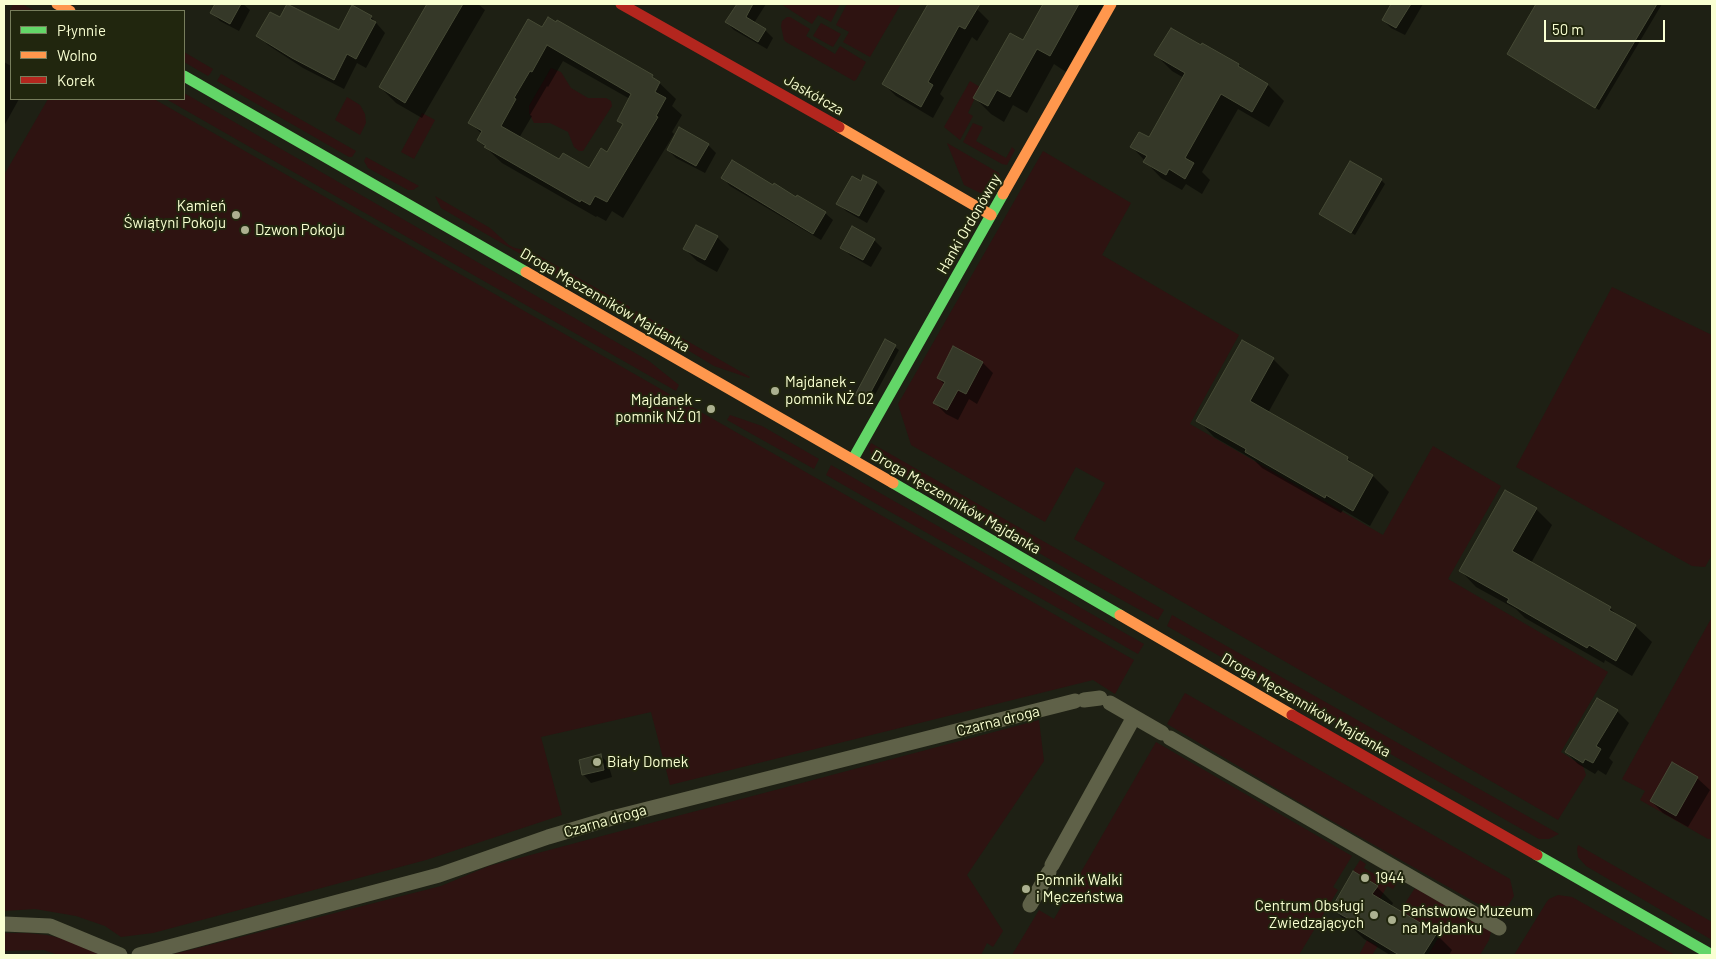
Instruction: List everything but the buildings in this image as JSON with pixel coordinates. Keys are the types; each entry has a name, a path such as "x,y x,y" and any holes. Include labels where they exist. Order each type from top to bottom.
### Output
{"street":[{"path":"57,4 68,10"},
{"name":"Jaskółcza","path":"621,4 752,76 991,216"},
{"name":"Hanki Ordonówny","path":"853,459 1111,4"},
{"name":"Droga Męczenników Majdanka","path":"185,77 853,459 1147,631 1712,955"},
{"name":"Czarna droga","path":"140,955 439,875 548,837 612,818 1080,701 1105,701 1134,717"},
{"path":"1030,904 1134,717 1498,928"},
{"path":"4,924 50,926 120,955"}],"shaded area":[{"path":"13,4 22,4 33,10 10,10"},
{"path":"781,4 840,4 831,22 818,15 812,24"},
{"path":"847,4 901,4 870,57 843,42 849,32 836,25"},
{"path":"787,17 810,29 806,36 835,54 840,46 866,62 856,80 854,81 786,42 781,26 782,21"},
{"path":"821,23 841,34 833,47 813,36"},
{"path":"185,53 213,69 208,76 185,63"},
{"path":"551,68 561,72 571,88 588,98 606,98 611,101 612,106 583,151 579,151 574,147 568,132 550,123 534,123 529,113 529,106"},
{"path":"221,74 356,151 352,157 349,157 217,81"},
{"path":"970,81 980,87 968,113 973,116 960,140 944,127"},
{"path":"185,94 649,361 679,385 676,391 168,100 185,100"},
{"path":"347,97 360,105 365,114 366,123 360,135 335,120"},
{"path":"47,100 156,100 1134,660 1115,694 1093,680 670,785 651,712 541,737 562,815 426,860 153,933 121,937 105,926 76,916 35,909 4,911 4,175"},
{"path":"422,113 435,120 414,159 401,152"},
{"path":"973,123 983,127 976,141 1006,158 1012,147 1015,150 1007,165 963,142"},
{"path":"947,143 999,173 1000,176 992,190 980,193 964,185"},
{"path":"1043,151 1131,203 1102,255 1239,335 1190,424 1383,535 1433,446 1501,486 1448,579 1608,672 1561,752 1583,766 1586,775 1558,820 1074,539 1105,483 1076,467 1045,522 911,445 898,404"},
{"path":"366,157 419,186 413,190 408,190 368,168 364,161"},
{"path":"435,196 490,228 509,245 532,252 630,307 626,315 441,208"},
{"path":"1612,287 1712,335 1712,555 1705,567 1692,566 1516,467"},
{"path":"636,311 673,332 670,338 632,318"},
{"path":"682,338 750,377 714,366 681,346 679,342"},
{"path":"730,415 762,426 819,459 814,469 727,420"},
{"path":"871,443 1164,610 1158,620 1070,571 872,456 869,448"},
{"path":"831,465 1144,644 1138,654 826,475"},
{"path":"1172,615 1559,834 1549,839 1539,839 1167,626"},
{"path":"1712,617 1712,839 1708,839 1640,800 1645,791 1622,779"},
{"path":"1185,693 1510,879 1514,896 1501,917 1304,805 1167,724"},
{"path":"1039,720 1044,761 967,875 1003,931 993,947 987,943 981,955 170,955 441,886 489,866"},
{"path":"1156,742 1352,856 1333,887 1338,890 1299,955 1012,955 1039,910 1054,919"},
{"path":"1578,845 1712,922 1712,940 1586,866 1578,857"},
{"path":"1360,860 1366,864 1364,868 1380,877 1383,872 1398,881 1393,889 1387,886 1380,899 1372,894 1377,885 1353,871"},
{"path":"1415,888 1491,932 1489,940 1480,955 1428,955 1440,935 1400,911"},
{"path":"1558,895 1572,897 1675,955 1514,955 1546,903 1549,899"},
{"path":"4,933 47,935 72,941 101,955 58,955 44,950 4,951"},
{"path":"1367,940 1378,946 1372,955 1359,955"}],"traffic: fast":[{"path":"185,77 526,272"},
{"path":"853,459 1003,194"},
{"path":"893,483 1120,615"},
{"path":"1537,855 1712,955"}],"traffic: slow":[{"path":"57,4 68,10"},
{"path":"1003,194 1111,4"},
{"path":"839,127 991,215"},
{"path":"526,272 893,483"},
{"path":"1120,615 1292,715"}],"traffic: jam":[{"path":"621,4 839,127"},
{"path":"1292,715 1537,855"}],"place":[{"name":"Kamień Świątyni Pokoju","path":"236,215"},
{"name":"Dzwon Pokoju","path":"245,230"},
{"name":"Majdanek - pomnik NŻ 02","path":"775,391"},
{"name":"Majdanek - pomnik NŻ 01","path":"711,409"},
{"name":"Biały Domek","path":"597,762"},
{"name":"1944","path":"1365,878"},
{"name":"Pomnik Walki i Męczeństwa","path":"1026,889"},
{"name":"Centrum Obsługi Zwiedzających","path":"1374,915"},
{"name":"Państwowe Muzeum na Majdanku","path":"1392,920"}]}
